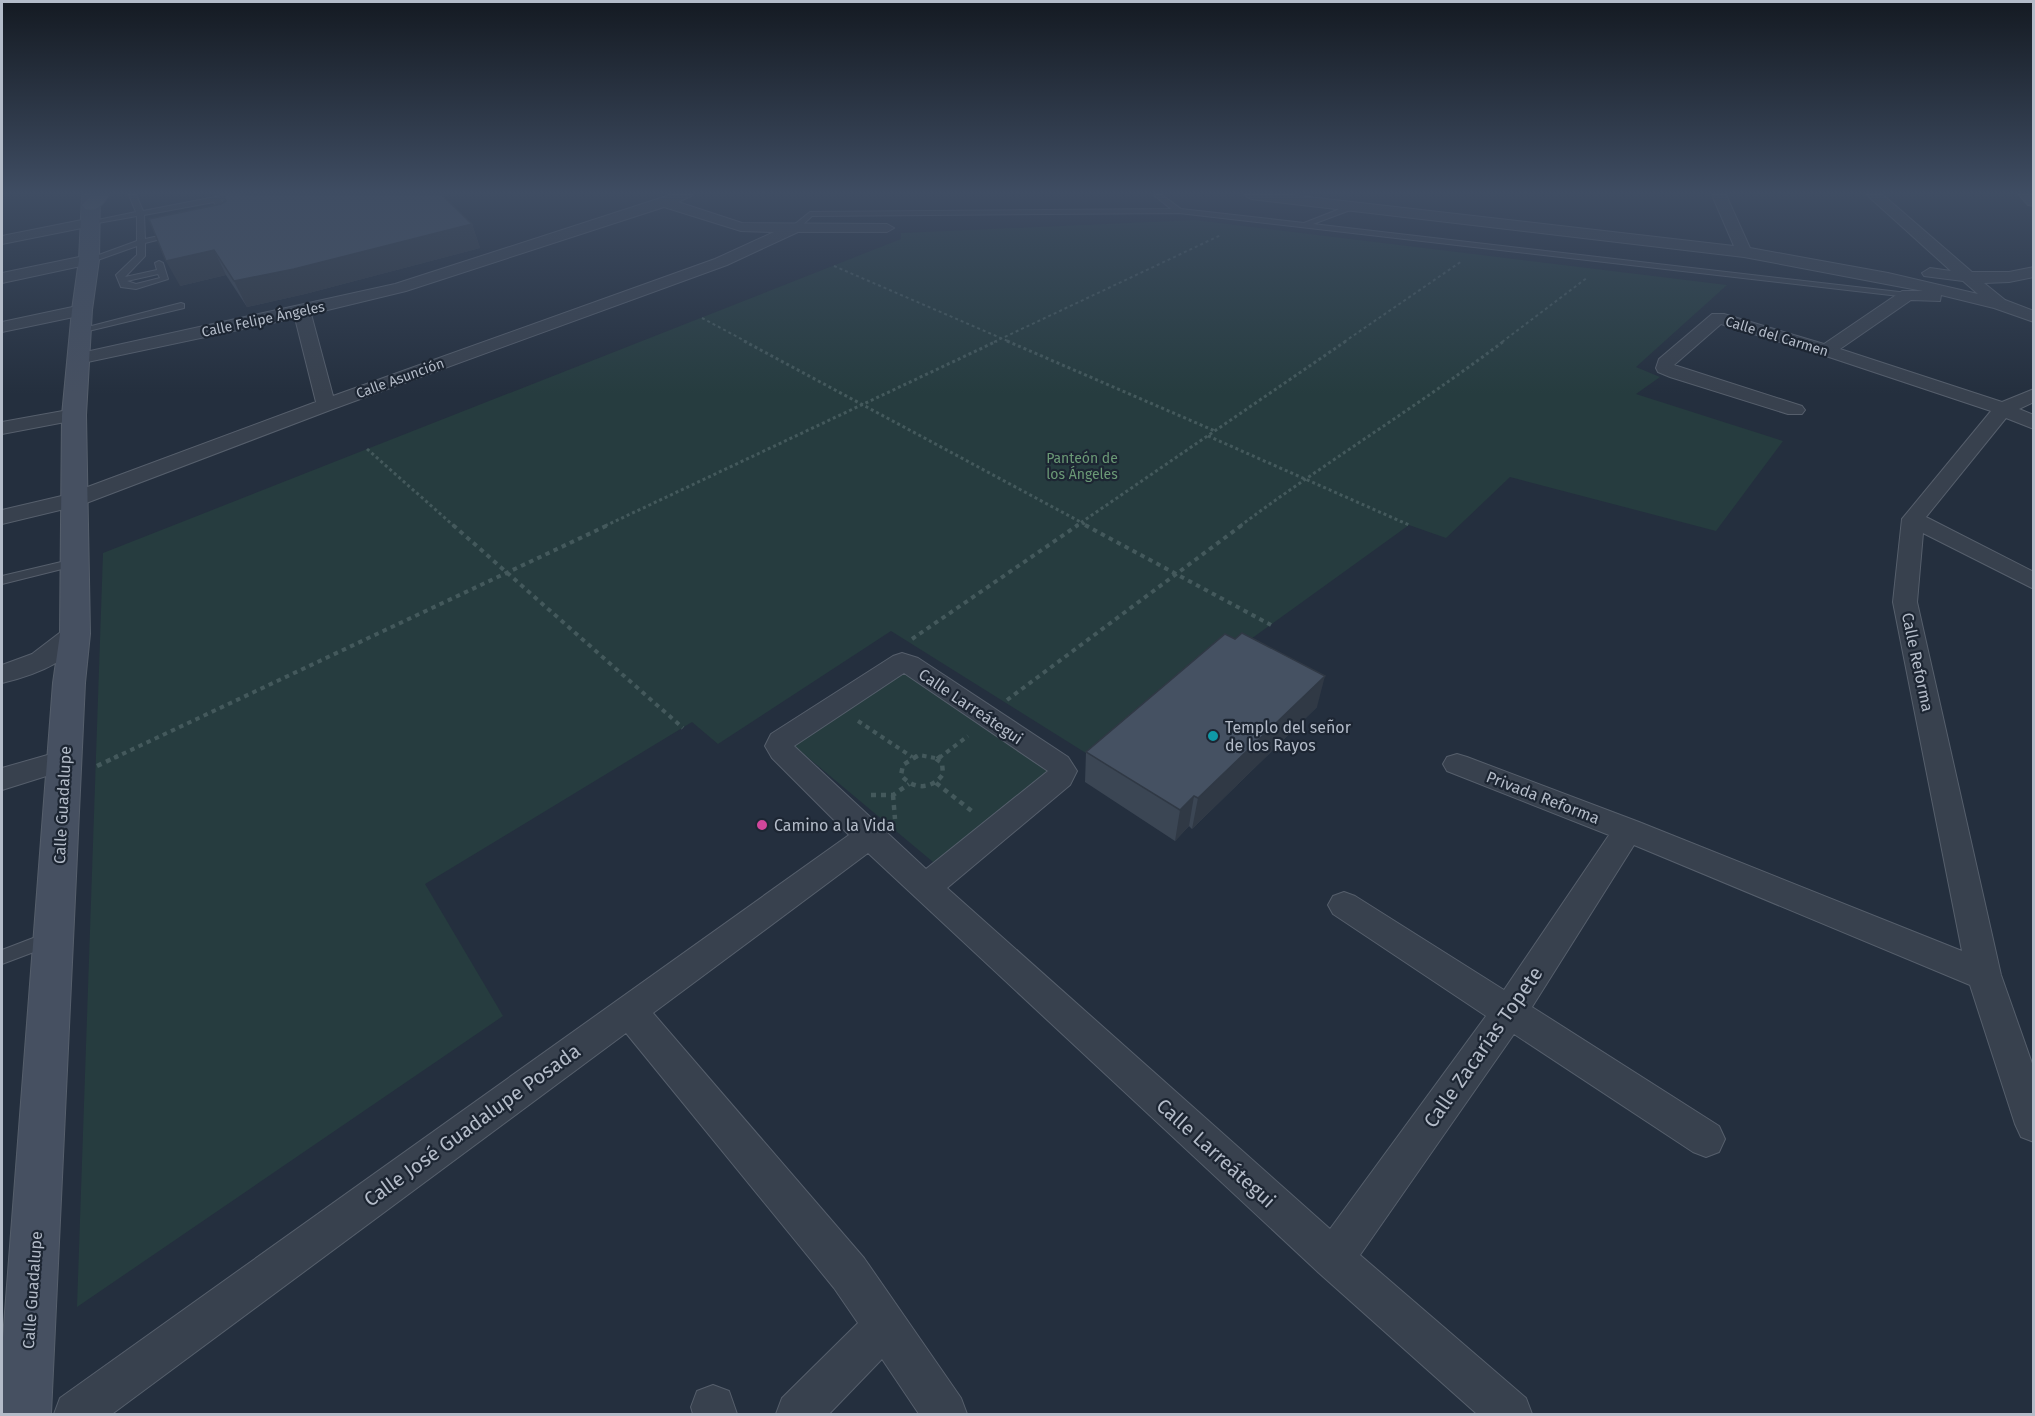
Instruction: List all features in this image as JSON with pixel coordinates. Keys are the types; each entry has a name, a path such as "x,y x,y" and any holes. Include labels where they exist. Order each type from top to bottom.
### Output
{"street":[{"path":"2,278 84,261"},
{"name":"Calle Guadalupe","path":"24,1414 54,937 80,763 69,683 75,634 74,415 81,320 89,261"},
{"name":"Calle Felipe Ángeles","path":"78,359 302,311 435,278 487,261"},
{"name":"Calle Asunción","path":"2,517 73,500 326,405 723,261"},
{"path":"1799,261 1888,278 1999,304 2034,317"},
{"path":"1815,261 1965,277 2023,276 2034,273"},
{"path":"1947,261 1999,304"},
{"path":"1826,350 1908,295 1999,304"},
{"path":"302,311 326,405"},
{"name":"Calle del Carmen","path":"1795,410 1677,373 1665,368 1665,363 1718,318 1826,350 2003,409 2034,423"},
{"path":"2,327 81,320"},
{"path":"2034,395 2003,409 1914,519 2034,582"},
{"path":"2,428 74,415"},
{"name":"Calle Reforma","path":"1914,519 1905,602 1984,975 2034,1124"},
{"path":"2,674 28,668 44,659 75,634"},
{"name":"Calle Larreátegui","path":"926,887 1060,777 1063,771 1058,764 997,711 902,662 781,741 778,746 882,829 926,887 1333,1259 1510,1414"},
{"path":"28,668 54,673 69,683"},
{"path":"2,779 80,763"},
{"name":"Privada Reforma","path":"1457,764 1628,830"},
{"name":"Calle José Guadalupe Posada","path":"76,1414 628,1011 882,829"},
{"path":"1628,830 1984,975"},
{"name":"Calle Zacarías Topete","path":"1333,1259 1510,1011 1628,830"},
{"path":"1344,905 1706,1139"},
{"path":"628,1011 660,1045 842,1263 945,1414"},
{"path":"798,1414 886,1325"}],"lane":[{"path":"135,261 120,275 124,285 128,287 146,285 164,279 161,267"},
{"path":"1615,261 1908,295"},
{"path":"81,320 181,306"},
{"path":"2,580 74,563"},
{"path":"2,957 54,937"}],"path":[{"path":"80,763 507,572 1166,261"},
{"path":"908,642 1463,261"},
{"path":"834,266 1215,431"},
{"path":"938,759 997,711 1304,478 1468,368 1589,276"},
{"path":"702,318 1271,625"},
{"path":"1208,436 1409,525"},
{"path":"367,449 683,728"},
{"path":"835,705 912,758"},
{"path":"926,755 938,759 944,768 941,779 936,783 921,787 909,784 901,770 903,765 912,758 926,755"},
{"path":"936,783 996,830"},
{"path":"882,829 893,795 909,784"}],"green space":[{"name":"Panteón de los Ángeles","path":"845,261 1531,261 1727,285 1636,367 1660,377 1636,394 1783,441 1716,531 1510,477 1446,538 1409,525 1226,657 1105,765 891,631 718,744 692,722 425,884 503,1016 77,1307 103,553"},
{"path":"903,669 1052,772 939,867 793,745"}],"building":[{"path":"221,261 325,261 294,269 234,281"},
{"name":"Templo del señor de los Rayos","path":"1242,633 1325,676 1198,798 1194,796 1180,810 1086,752 1225,634 1235,639"}],"place":[{"name":"Templo del señor de los Rayos","path":"1213,736"},
{"name":"Camino a la Vida","path":"762,825"}]}
